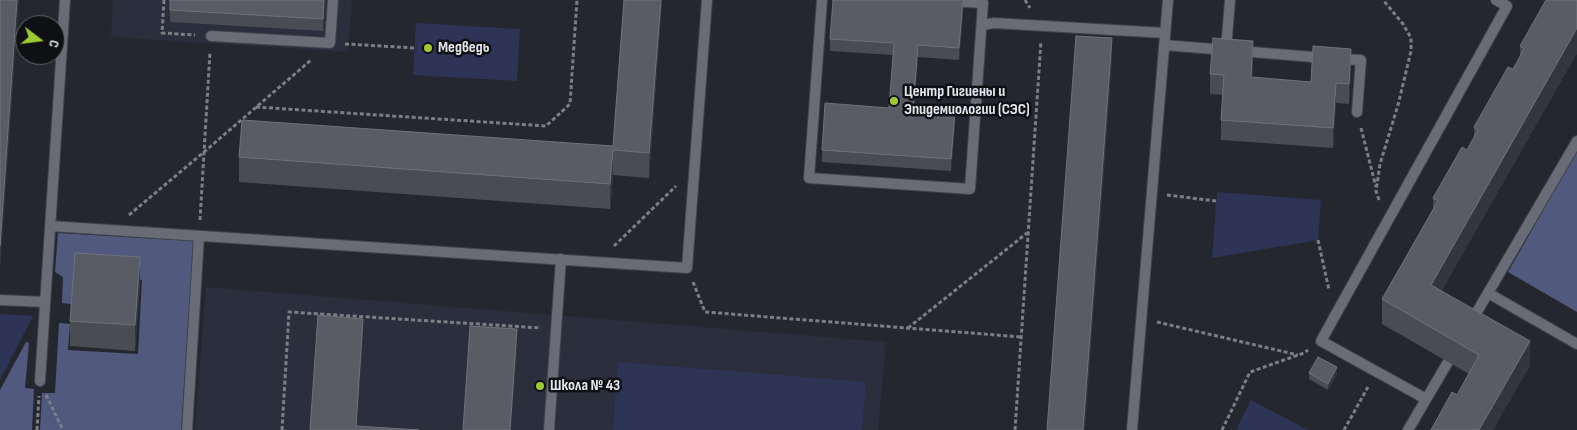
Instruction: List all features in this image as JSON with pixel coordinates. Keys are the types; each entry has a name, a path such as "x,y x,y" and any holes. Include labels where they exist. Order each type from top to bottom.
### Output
{"lane":[{"path":"40,381 65,0"},
{"path":"211,36 330,43 333,0"},
{"path":"50,226 688,268 707,0"},
{"path":"822,0 809,178 970,189 983,3 933,0"},
{"path":"1132,430 1168,0"},
{"path":"1226,50 1230,0"},
{"path":"1426,399 1321,341 1507,6 1496,0"},
{"path":"982,25 1042,26 1165,34"},
{"path":"1164,45 1361,60 1357,112"},
{"path":"1466,330 1577,140"},
{"path":"187,430 199,236"},
{"path":"549,430 561,259"},
{"path":"1488,293 1577,344"},
{"path":"0,300 45,302"},
{"path":"1408,430 1448,362"}],"path":[{"path":"164,0 162,33 211,36 199,236"},
{"path":"256,107 546,126 570,104 577,0"},
{"path":"1376,190 1380,164 1398,105 1411,51 1411,38 1404,24 1383,0"},
{"path":"1015,430 1042,26"},
{"path":"110,230 330,43 415,48"},
{"path":"1357,112 1376,190 1386,222"},
{"path":"598,262 694,169"},
{"path":"1151,193 1216,201"},
{"path":"908,328 1028,232"},
{"path":"1318,240 1335,315"},
{"path":"688,268 705,312 1021,338"},
{"path":"282,430 288,312 556,329"},
{"path":"1141,318 1298,355"},
{"path":"1222,430 1250,372 1304,353 1319,340 1321,341"},
{"path":"1344,430 1376,372"},
{"path":"37,430 40,381"},
{"path":"40,381 63,430"}],"shaded area":[{"path":"113,0 352,0 348,52 111,37"},
{"path":"416,23 520,29 517,81 413,75"},
{"path":"1577,151 1577,312 1508,272"},
{"path":"1217,192 1321,200 1318,240 1212,258"},
{"path":"58,233 194,241 181,430 40,430 42,393 55,393 59,323 70,324 68,350 138,354 142,280 74,276 71,304 62,303 63,277 55,272"},
{"name":"Школа № 43","path":"206,287 886,342 878,430 195,430"},
{"path":"0,314 33,316 0,380"},
{"path":"26,342 29,343 25,388 34,389 32,430 0,430 0,390"},
{"path":"618,362 866,382 862,430 613,430"},
{"path":"1251,400 1308,430 1236,430"}],"building":[{"path":"0,0 17,0 15,15 0,246"},
{"path":"170,0 324,0 323,19 170,10"},
{"path":"624,0 661,0 649,153 613,150 610,184 239,157 242,120 613,146"},
{"path":"833,0 963,0 959,48 918,45 913,109 955,112 951,159 822,150 825,103 889,108 894,43 830,39"},
{"path":"1546,0 1577,0 1577,28 1431,285 1530,341 1479,430 1431,430 1452,392 1457,395 1479,355 1382,299 1438,201 1433,198 1462,147 1467,150 1478,130 1474,127 1508,67 1513,69 1524,49 1520,46"},
{"path":"1076,36 1112,38 1083,430 1047,430"},
{"path":"1213,38 1253,41 1251,77 1311,82 1313,46 1351,49 1349,84 1336,83 1333,128 1221,120 1224,75 1210,74"},
{"path":"75,253 140,257 135,325 70,321"},
{"path":"318,315 363,319 356,426 419,430 310,430"},
{"path":"470,326 517,329 510,430 463,430"},
{"path":"1318,357 1337,367 1328,384 1309,373"}],"place":[{"name":"Медведь","path":"428,48"},
{"name":"Центр Гигиены и Эпидемиологии (СЭС)","path":"894,101"},
{"name":"Школа № 43","path":"540,386"}]}
